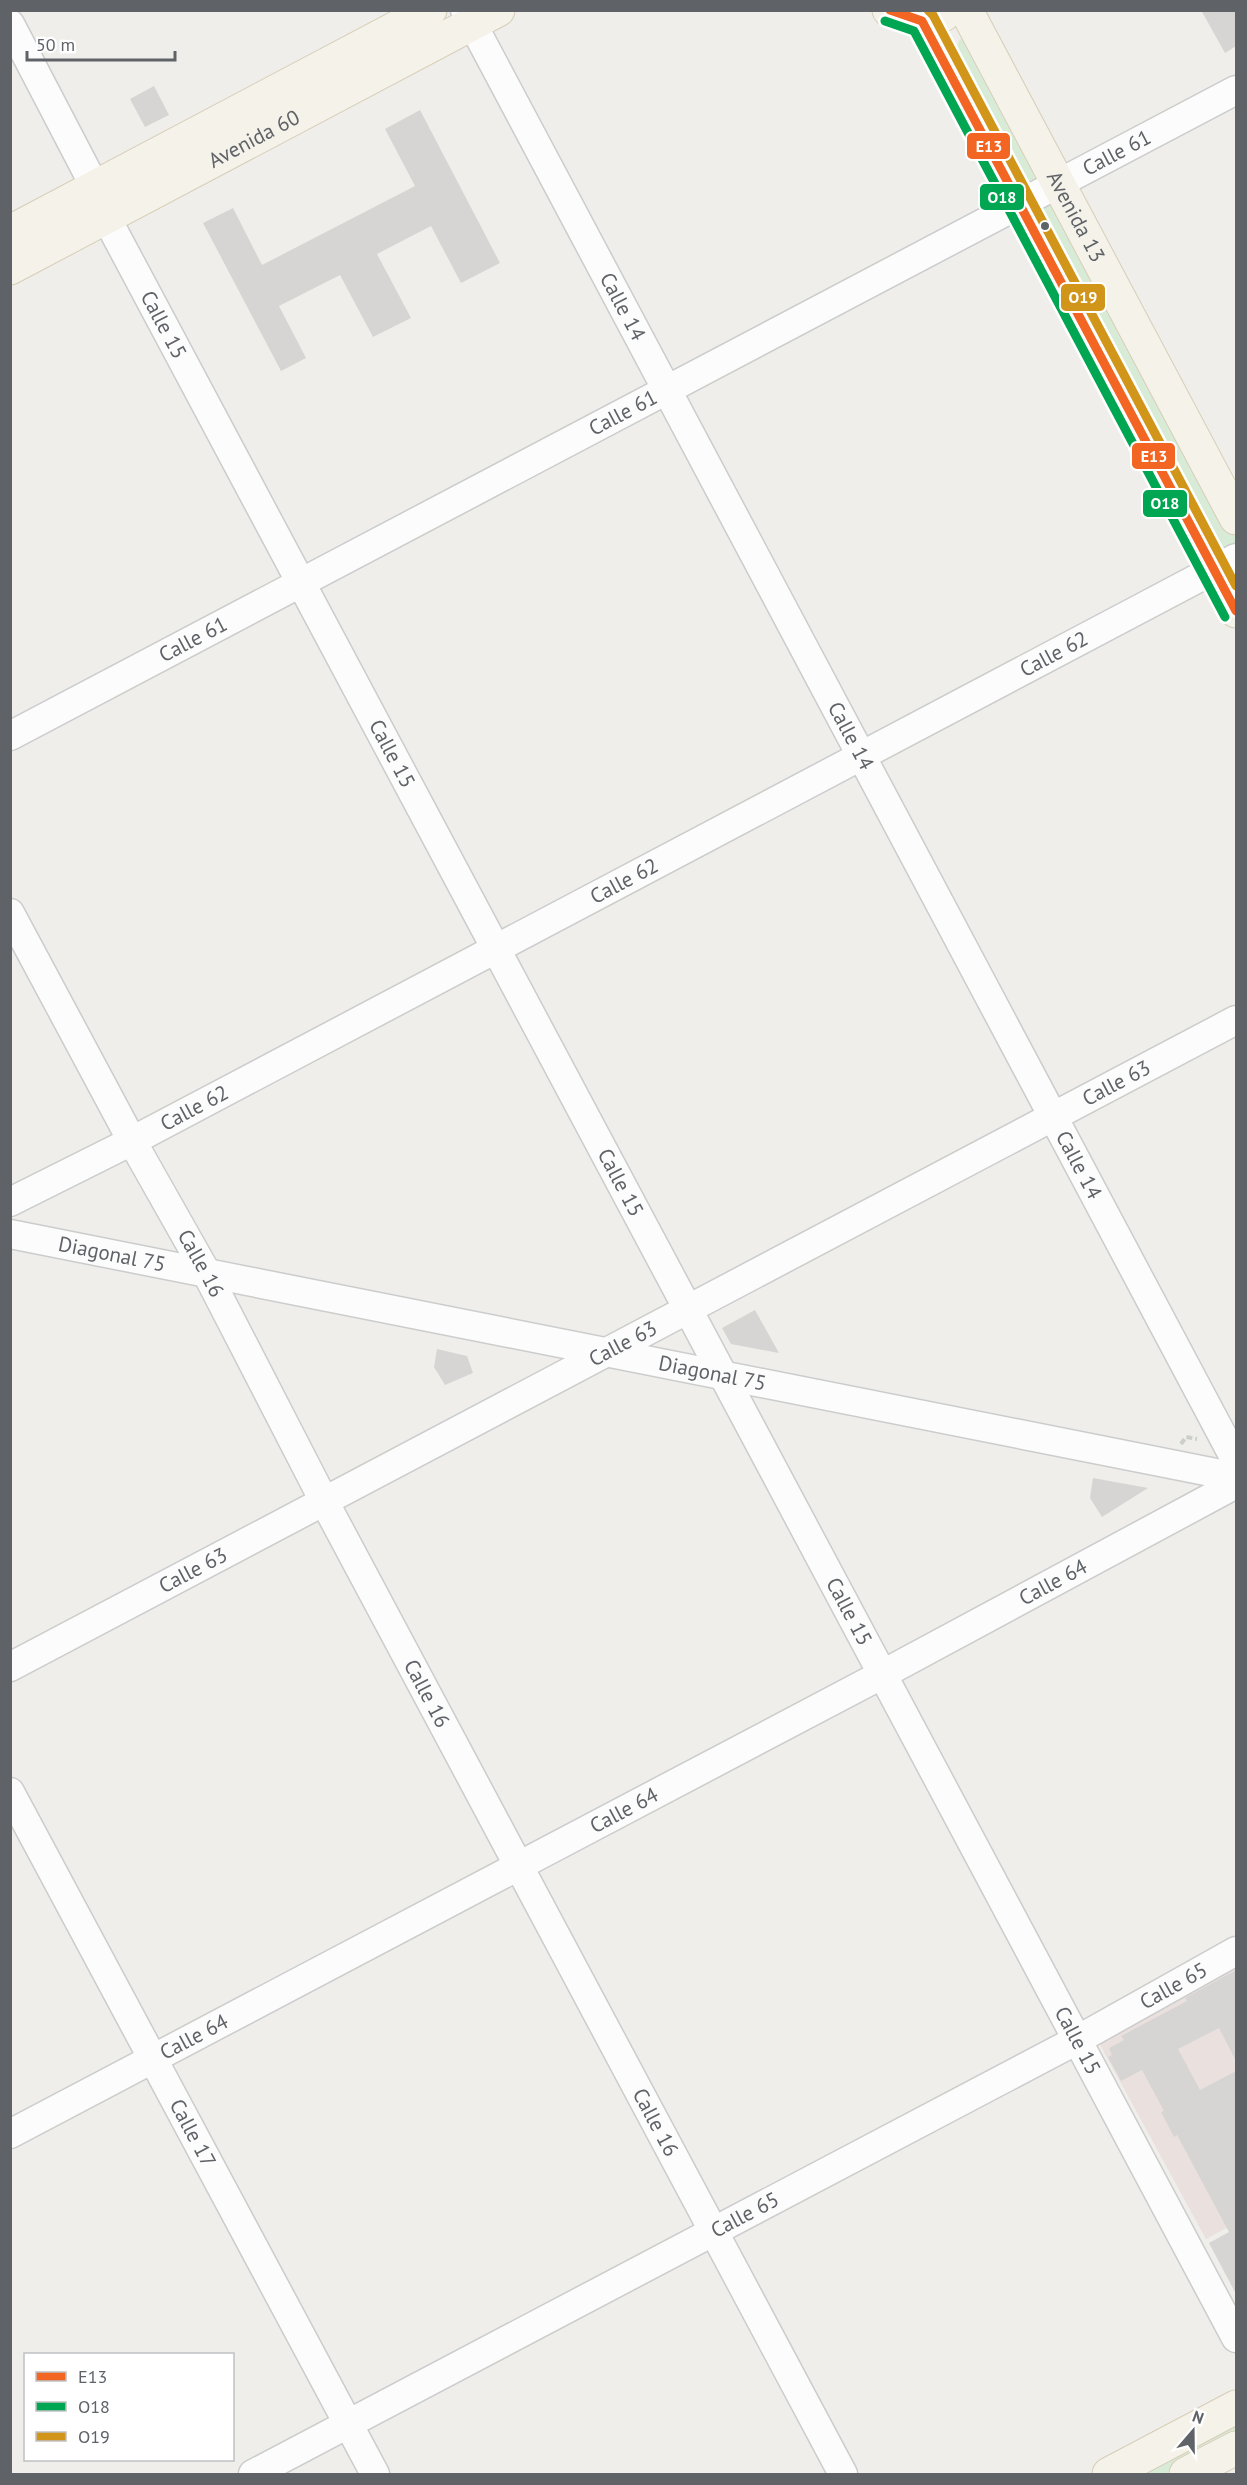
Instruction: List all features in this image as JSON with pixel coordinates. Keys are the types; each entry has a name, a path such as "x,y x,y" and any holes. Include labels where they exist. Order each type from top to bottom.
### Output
{"main road":[{"name":"Avenida 60","path":"10,232 430,10"},
{"path":"889,10 935,16"},
{"name":"Avenida 13","path":"966,10 1236,518"},
{"name":"Avenida 60","path":"10,268 478,15"},
{"name":"Avenida 13","path":"935,16 1019,204 1226,564 1236,611"},
{"path":"1109,2475 1236,2407"},
{"path":"1186,2475 1236,2448"}],"street":[{"name":"Calle 14","path":"478,15 666,390 1236,1461"},
{"name":"Calle 15","path":"10,24 95,187 106,217 725,1375 1236,2338"},
{"name":"Calle 61","path":"10,736 1236,90"},
{"name":"Calle 62","path":"10,1202 132,1141 1226,564"},
{"name":"Calle 16","path":"10,913 132,1141 206,1272 324,1501 843,2475"},
{"name":"Calle 63","path":"10,1667 1236,1020"},
{"name":"Diagonal 75","path":"10,1234 1236,1476"},
{"name":"Calle 64","path":"10,2134 883,1674 1175,1519 1236,1484"},
{"name":"Calle 17","path":"10,1792 375,2475"},
{"name":"Calle 65","path":"253,2475 1077,2040 1236,1951"}],"shaded area":[{"path":"1236,1968 1236,2223 1206,2239 1098,2041"}],"green space":[{"path":"960,39 976,41 1236,535 1236,582 956,50"},
{"path":"1236,2418 1236,2436 1165,2474 1130,2474"}],"building":[{"path":"1201,10 1236,10 1236,46 1225,53"},
{"path":"154,86 169,115 145,127 130,99"},
{"path":"420,110 500,263 461,283 431,226 377,254 411,318 373,337 340,275 279,306 306,358 281,371 203,223 233,208 262,265 415,186 385,129"},
{"path":"755,1310 779,1353 731,1344 722,1328"},
{"path":"437,1349 467,1356 473,1373 445,1385 434,1367"},
{"path":"1093,1478 1148,1488 1102,1517 1090,1498"},
{"path":"1236,1970 1236,2061 1219,2028 1178,2049 1200,2090 1236,2071 1236,2294 1209,2243 1229,2232 1177,2135 1174,2137 1161,2112 1164,2111 1142,2070 1121,2081 1108,2057 1112,2055 1109,2048 1124,2040 1121,2036 1187,2001 1185,1998"}],"transit line":[{"name":"E13","path":"890,10 922,21 1236,611"},
{"name":"O19","path":"928,10 933,15 1236,586"},
{"name":"O18","path":"885,21 914,31 1225,617"}]}
